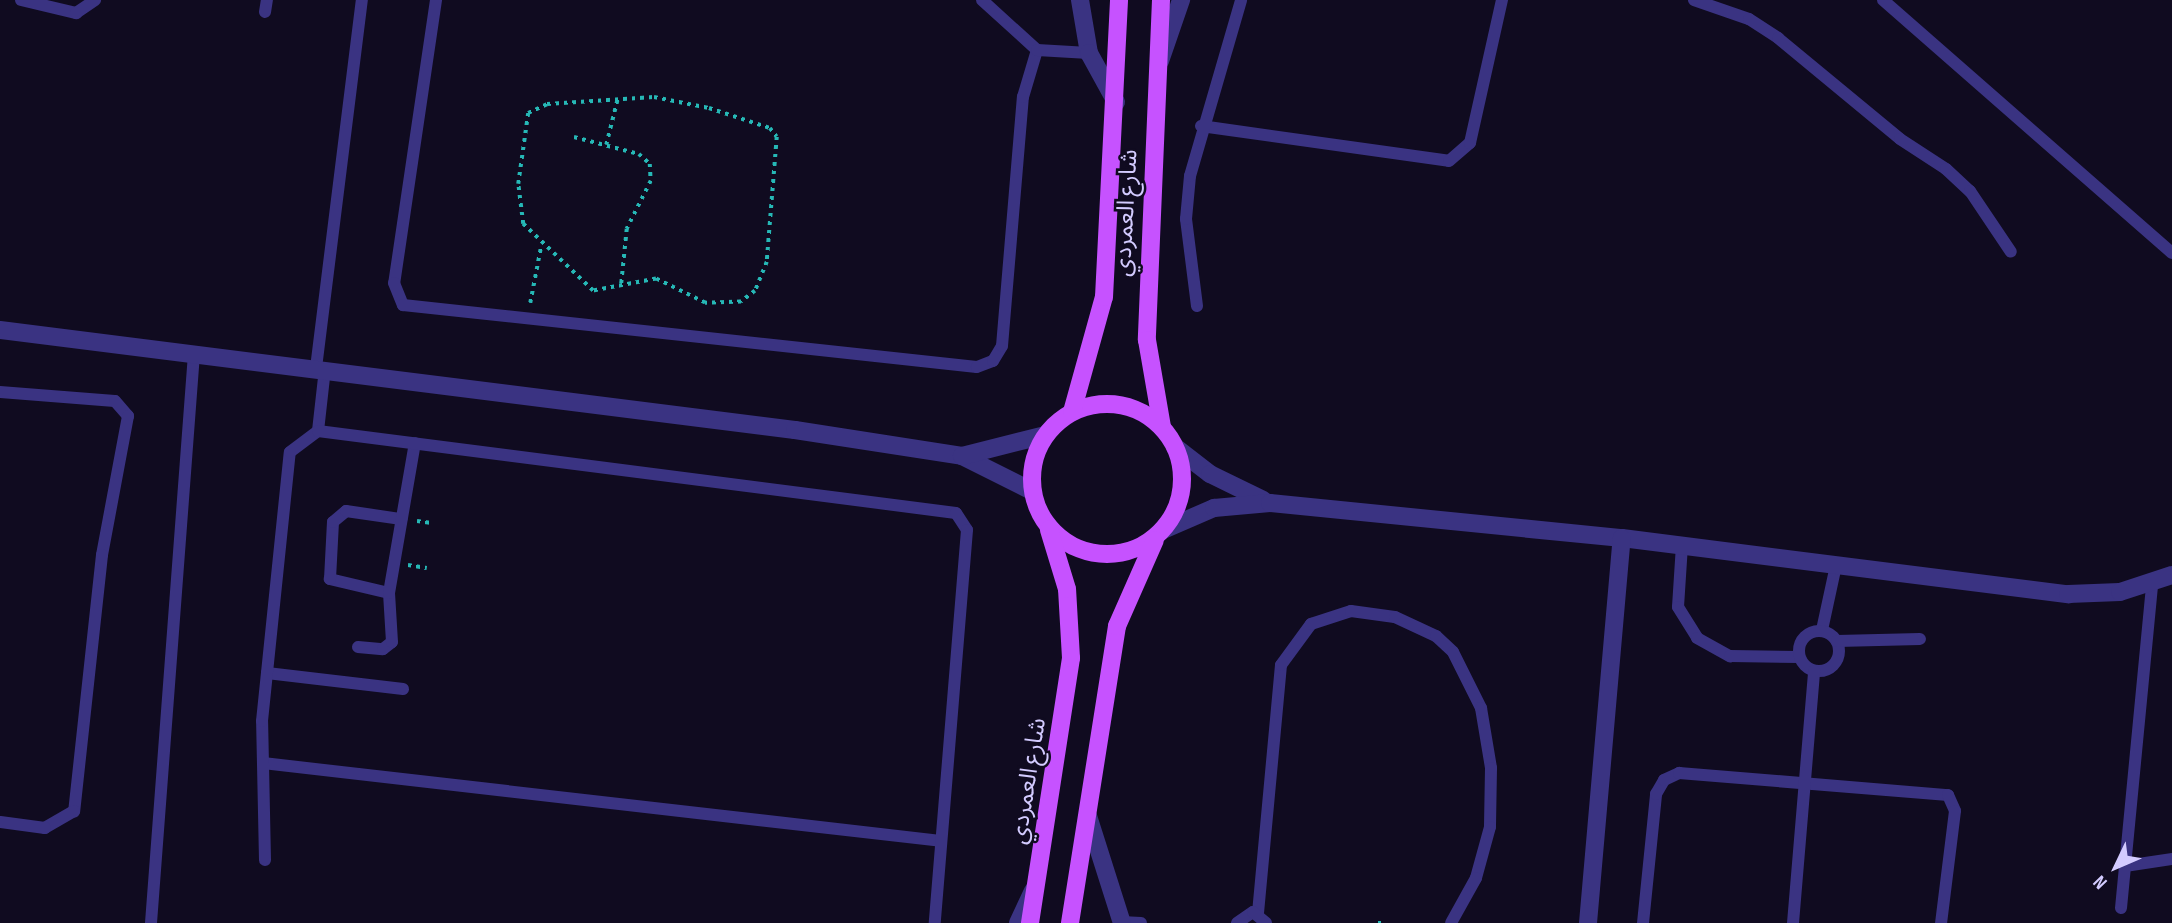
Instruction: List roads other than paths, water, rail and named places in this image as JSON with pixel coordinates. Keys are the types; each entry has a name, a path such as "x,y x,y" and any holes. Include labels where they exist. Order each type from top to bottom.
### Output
{"main road":[{"name":"شارع العمردي","path":"1072,412 1104,297 1116,102 1119,0"},
{"name":"شارع العمردي","path":"1161,0 1147,341 1162,427"},
{"path":"1070,923 1118,626 1138,569 1161,532 1182,490 1175,447 1162,427 1126,406 1098,404 1072,412 1045,435 1033,462 1032,491 1046,524 1070,545 1100,554 1132,551 1161,532"},
{"name":"شارع العمردي","path":"1030,923 1071,659 1067,589 1046,524"}],"street":[{"path":"1080,0 1089,53 1116,102"},
{"path":"1157,71 1181,0"},
{"path":"0,330 320,369 962,456 1032,491"},
{"path":"962,456 1045,435"},
{"path":"1175,447 1229,486 1270,503"},
{"path":"1161,532 1214,509 1270,503 1622,538 2068,594 2152,585 2172,575"},
{"path":"1588,923 1622,538"},
{"path":"1088,816 1122,923"},
{"path":"1018,923 1036,884"}],"lane":[{"path":"21,0 76,13 95,0"},
{"path":"318,431 320,369 362,0"},
{"path":"436,0 394,289 414,311 988,364 1002,346 1023,97 1037,50"},
{"path":"982,0 1037,50 1089,53"},
{"path":"1197,306 1186,219 1201,126 1241,0"},
{"path":"1201,126 1449,161 1470,143 1502,0"},
{"path":"1694,0 1749,19 1778,38 1900,139 1947,169 1970,191 2011,251"},
{"path":"1883,0 2172,253"},
{"path":"151,923 194,354"},
{"path":"0,392 115,401 128,416 102,555 74,811 46,828 0,822"},
{"path":"265,860 263,762 267,673 290,452 318,431 956,513 967,530 935,923"},
{"path":"358,647 390,646 389,593 415,443"},
{"path":"389,593 330,579 333,522 346,511 401,519"},
{"path":"1682,545 1678,607 1697,638 1730,656 1799,657 1814,671"},
{"path":"1822,630 1836,565"},
{"path":"2121,908 2152,585"},
{"path":"1237,923 1244,914 1262,918 1281,665 1311,624 1351,611 1395,617 1436,636 1453,652 1481,708 1491,768 1490,827 1476,878 1451,923"},
{"path":"1799,657 1803,637 1822,630"},
{"path":"1822,630 1837,641 1920,639"},
{"path":"1814,671 1832,667 1837,641"},
{"path":"1793,923 1814,671"},
{"path":"267,673 402,689"},
{"path":"263,762 942,841"},
{"path":"1643,923 1656,794 1664,780 1679,774 1942,793 1953,799 1941,923"},
{"path":"2125,866 2172,859"},
{"path":"1122,923 1141,923"}]}
